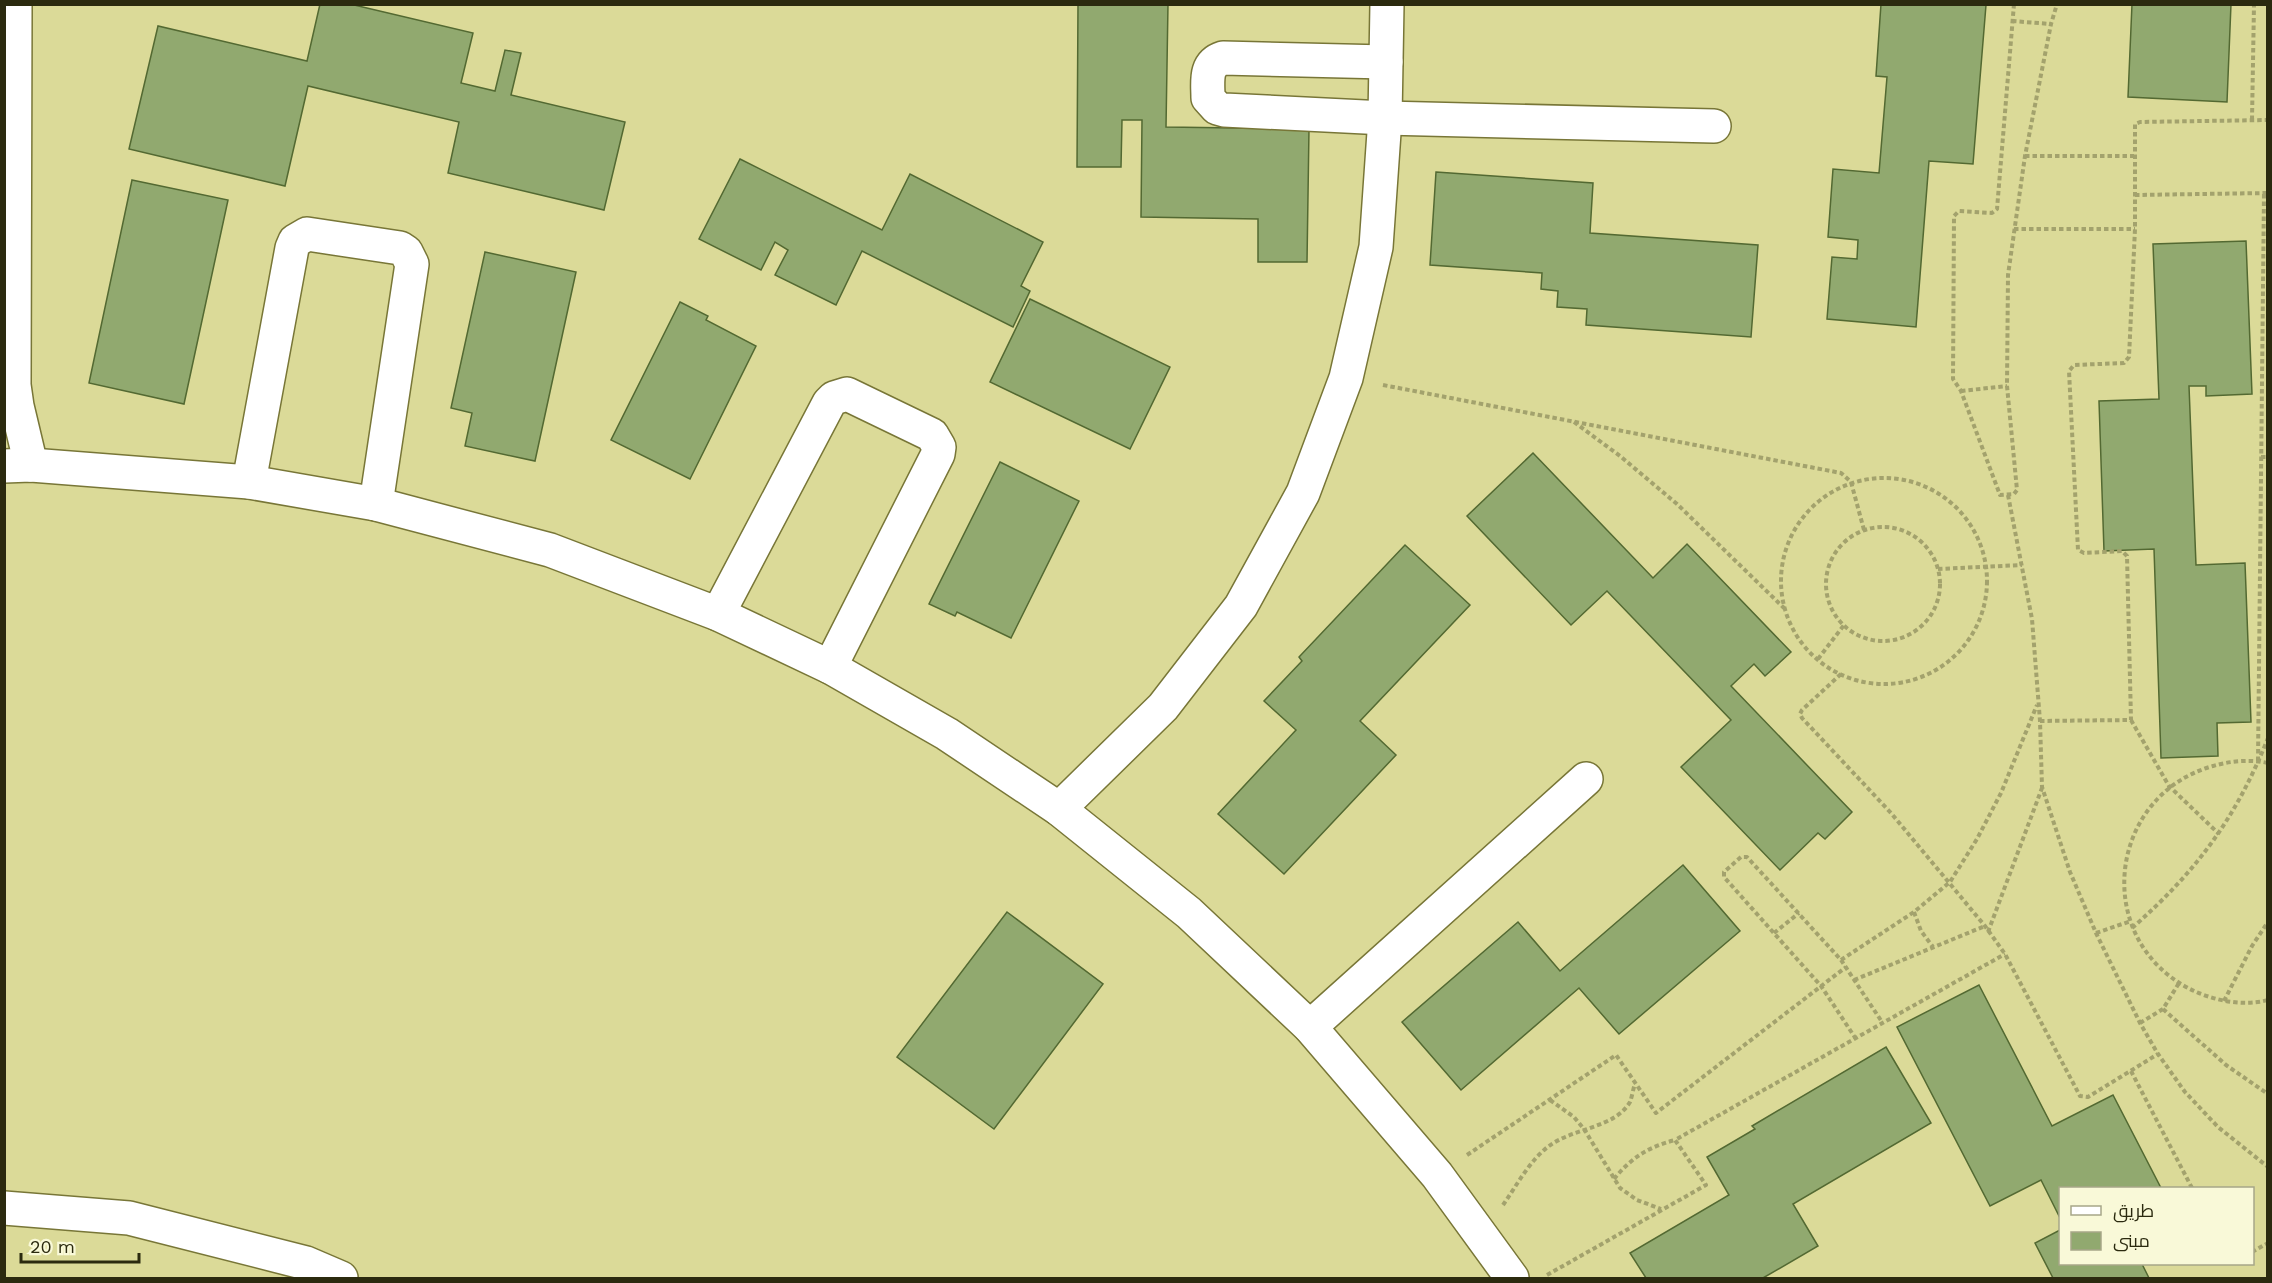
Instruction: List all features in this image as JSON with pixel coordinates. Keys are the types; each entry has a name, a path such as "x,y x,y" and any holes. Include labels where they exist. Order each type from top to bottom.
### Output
{"street":[{"path":"15,4 14,385 18,466 249,482 376,504 550,550 718,614 830,667 947,734 1059,809 1189,913 1310,1027 1437,1175 1512,1278"},
{"path":"1059,809 1163,708 1241,606 1303,493 1346,378 1376,247 1385,118 1387,4"},
{"path":"1386,62 1223,58 1216,61 1208,73 1208,98 1217,108 1224,110 1385,118 1714,126"},
{"path":"249,482 295,241 307,234 400,248 406,252 412,264 376,504"},
{"path":"718,614 829,403 834,398 847,394 932,435 939,447 938,454 830,667"},
{"path":"1310,1027 1587,779"},
{"path":"4,1208 129,1218 306,1263 341,1278"}],"path":[{"path":"2014,4 1997,209 1992,213 1959,211 1954,216 1953,379 1961,391 1999,494 2008,495 2014,494 2017,490 2007,386 2008,275 2025,156 2057,4"},
{"path":"2252,120 2254,4"},
{"path":"2012,21 2051,24"},
{"path":"2219,834 2169,786 2131,720 2127,556 2122,551 2084,553 2078,550 2069,371 2074,365 2124,363 2129,357 2135,229 2135,124 2140,122 2268,120"},
{"path":"2025,156 2134,156"},
{"path":"2135,195 2266,193 2258,761"},
{"path":"2014,229 2135,229"},
{"path":"1346,378 1841,473 1851,483 1864,530"},
{"path":"1961,391 2007,386"},
{"path":"1571,421 1620,456 1677,504 1784,608"},
{"path":"2261,457 2268,457"},
{"path":"1873,478 1896,478 1918,483 1939,493 1956,506 1971,524 1982,544 1987,567 1986,599 1976,630 1963,649 1946,664 1928,675 1906,682 1885,684 1862,682 1841,674 1818,659 1803,645 1784,608 1781,586 1782,564 1788,542 1798,523 1813,505 1831,492 1851,483 1873,478"},
{"path":"2008,495 2032,619 2039,701 2042,787 2070,872 2096,933 2140,1023 2158,1054 2185,1092 2218,1127 2268,1167"},
{"path":"1880,527 1895,528 1910,534 1922,542 1932,554 1938,569 1940,585 1937,601 1930,616 1919,628 1905,636 1889,640 1873,640 1857,634 1844,625 1833,612 1827,596 1826,580 1830,563 1837,549 1850,537 1864,530 1880,527"},
{"path":"1938,569 2022,565"},
{"path":"1818,659 1844,625"},
{"path":"1841,674 1802,710 1800,714 1802,718 1891,813 1985,926 2005,954 2080,1096 2088,1097 2158,1054"},
{"path":"1841,960 1914,912 1950,882 1977,839 2001,793 2039,701"},
{"path":"2040,721 2131,720"},
{"path":"2132,928 2165,899 2194,868 2219,834 2241,798 2268,738"},
{"path":"2268,763 2227,762 2197,770 2169,786 2148,808 2132,836 2124,866 2124,898 2132,928 2144,949 2160,968 2179,983 2200,995 2224,1001 2259,1003 2268,1000"},
{"path":"1988,932 2042,787"},
{"path":"1856,1039 1821,986 1724,878 1724,872 1741,857 1747,857 1841,960 1882,1022"},
{"path":"1914,912 1921,931 1933,947"},
{"path":"1774,933 1799,913"},
{"path":"2096,933 2131,921"},
{"path":"2224,1001 2252,946 2268,922"},
{"path":"1854,980 1985,926"},
{"path":"1614,1179 1627,1163 1643,1151 1675,1140 2005,954"},
{"path":"1437,1175 1616,1055 1656,1113 1846,967"},
{"path":"2140,1023 2163,1009 2179,983"},
{"path":"2163,1009 2226,1065 2268,1094"},
{"path":"2131,1071 2191,1187"},
{"path":"1481,1235 1533,1162 1547,1148 1563,1137 1605,1123 1618,1115 1630,1101 1635,1083"},
{"path":"1550,1100 1574,1116 1614,1179 1627,1195 1662,1209"},
{"path":"1541,1278 1706,1185 1675,1140"},
{"path":"2254,1251 2268,1243"}],"building":[{"path":"320,4 350,4 473,33 461,83 495,91 505,50 521,53 511,95 625,122 604,210 448,173 459,122 308,86 285,186 129,149 158,26 307,61"},
{"path":"1078,4 1168,4 1166,127 1309,129 1307,262 1258,262 1258,219 1141,217 1142,120 1122,120 1121,167 1077,167"},
{"path":"1881,4 1986,5 1973,164 1929,161 1916,327 1827,319 1832,257 1857,259 1858,240 1828,237 1833,169 1879,173 1887,77 1876,76"},
{"path":"2132,4 2231,4 2227,102 2128,97"},
{"path":"740,159 882,230 910,174 1043,242 1021,286 1030,291 1013,327 862,251 836,305 775,275 788,250 775,242 761,270 699,239"},
{"path":"1436,172 1593,183 1590,233 1758,245 1751,337 1586,325 1587,309 1557,307 1558,291 1541,289 1542,273 1430,265"},
{"path":"132,180 228,200 184,404 89,383"},
{"path":"2246,241 2252,394 2206,396 2206,386 2189,386 2196,565 2245,563 2251,722 2217,723 2218,756 2161,758 2154,549 2104,551 2099,401 2159,399 2153,244"},
{"path":"485,252 576,272 535,461 465,446 472,413 451,408"},
{"path":"1030,299 1170,367 1130,449 990,382"},
{"path":"680,302 708,316 706,320 756,346 690,479 611,440"},
{"path":"1533,453 1653,578 1687,544 1791,652 1765,676 1754,664 1731,686 1852,812 1825,839 1818,833 1780,870 1681,767 1731,720 1607,591 1571,625 1467,516"},
{"path":"1000,462 1079,501 1011,638 957,612 955,616 929,604"},
{"path":"1405,545 1470,605 1360,721 1396,755 1284,874 1218,814 1296,730 1264,701 1302,661 1299,657"},
{"path":"1683,865 1740,931 1619,1034 1579,988 1461,1090 1402,1022 1518,922 1560,971"},
{"path":"1007,912 1103,984 994,1129 897,1057"},
{"path":"1979,985 2052,1126 2113,1095 2160,1187 2059,1187 2059,1216 2041,1180 1990,1206 1897,1027"},
{"path":"1886,1047 1931,1123 1793,1204 1818,1246 1763,1278 1646,1278 1630,1253 1729,1195 1707,1157 1755,1129 1752,1126"},
{"path":"2059,1231 2059,1265 2142,1265 2149,1278 2053,1278 2035,1243"}]}
